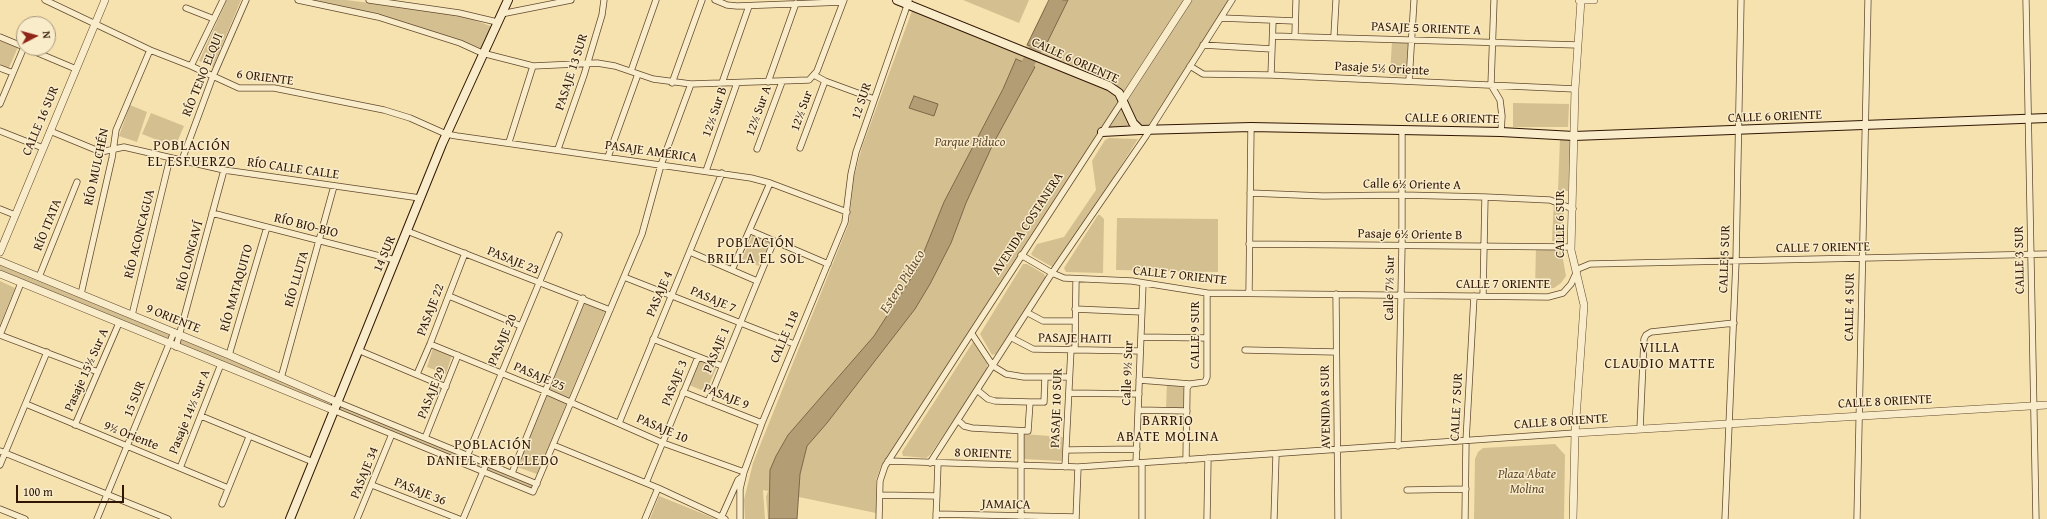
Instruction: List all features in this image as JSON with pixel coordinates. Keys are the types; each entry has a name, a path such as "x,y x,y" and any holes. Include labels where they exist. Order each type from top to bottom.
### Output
{"main road":[{"name":"14 SUR","path":"290,519 446,134 482,53 508,0"},
{"name":"CALLE 6 ORIENTE","path":"898,0 909,2 1109,86 1119,93 1133,123 1140,130 1251,127 1501,132 1574,136 2047,118"},
{"path":"1102,132 1140,130"}],"street":[{"name":"6 ORIENTE","path":"45,0 150,50 191,66 239,88 274,88 396,113 446,134"},
{"name":"CALLE 16 SUR","path":"0,252 105,0"},
{"path":"191,66 223,0"},
{"name":"RÍO TENO ELQUI","path":"182,160 213,76 246,0"},
{"path":"298,0 378,17 460,43 482,53 533,66 571,66 587,64 609,65 672,83 691,84 809,80 814,75 844,1 796,3 772,2 749,6 727,5 714,0"},
{"path":"369,0 459,13 497,22"},
{"path":"501,14 571,0"},
{"name":"PASAJE 13 SUR","path":"558,149 587,64 602,15 604,0"},
{"path":"631,71 656,0"},
{"path":"672,83 702,0"},
{"name":"AVENIDA COSTANERA","path":"879,519 881,476 888,461 1188,0"},
{"path":"930,463 1012,338 1052,273 1149,130 1232,0"},
{"path":"1295,35 1296,0"},
{"path":"1334,36 1336,0"},
{"path":"1409,81 1414,0"},
{"path":"1494,0 1491,85 1500,100 1502,116 1501,132"},
{"path":"1580,0 1594,0"},
{"name":"CALLE 6 SUR","path":"1573,519 1575,433 1584,305 1576,273 1572,247 1574,136 1580,0"},
{"name":"CALLE 5 SUR","path":"1725,519 1736,261 1741,0"},
{"name":"CALLE 4 SUR","path":"1856,519 1868,0"},
{"name":"CALLE 3 SUR","path":"2026,0 2036,519"},
{"name":"12 SUR","path":"847,212 851,174 874,99 909,2"},
{"path":"768,82 796,3"},
{"path":"722,83 749,6"},
{"path":"186,8 214,19"},
{"path":"1221,18 1295,21"},
{"path":"1271,75 1273,21"},
{"name":"PASAJE 5 ORIENTE A","path":"1273,36 1334,36 1578,46"},
{"path":"0,37 16,43"},
{"path":"1204,45 1272,49"},
{"name":"RÍO MULCHÉN","path":"81,294 116,130 150,50"},
{"path":"0,104 21,56"},
{"path":"46,56 76,69"},
{"path":"509,142 533,66"},
{"name":"Pasaje 5½ Oriente","path":"1190,66 1203,74 1271,75 1576,89"},
{"path":"0,68 13,73"},
{"path":"608,157 638,74"},
{"path":"814,75 825,81 874,99"},
{"name":"12½ Sur","path":"800,148 825,81"},
{"name":"12½ Sur A","path":"757,148 782,82"},
{"name":"12½ Sur B","path":"706,171 737,83"},
{"path":"333,410 533,492 572,404 642,234 661,165 691,84"},
{"path":"1249,293 1251,127"},
{"path":"0,130 43,148"},
{"name":"Calle 7½ Sur","path":"1398,446 1402,245 1402,130"},
{"name":"RÍO CALLE CALLE","path":"50,131 94,150 106,152 113,149 129,148 224,170 420,198"},
{"name":"PASAJE AMÉRICA","path":"446,134 722,173 770,183 847,212"},
{"name":"RÍO ACONCAGUA","path":"132,315 170,158"},
{"name":"RÍO LONGAVÍ","path":"173,346 224,170"},
{"name":"PASAJE 4","path":"619,423 722,173"},
{"name":"RÍO ITATA","path":"39,277 77,182"},
{"path":"732,270 751,231 770,183"},
{"name":"RÍO LLUTA","path":"281,378 334,186"},
{"name":"Calle 6½ Oriente A","path":"1250,193 1323,196 1402,195 1550,200 1573,209"},
{"path":"1483,296 1485,197"},
{"path":"0,210 15,215"},
{"name":"CALLE 118","path":"723,518 738,480 743,474 762,423 828,264 847,212"},
{"name":"RÍO BIO-BIO","path":"212,213 395,260"},
{"name":"RÍO MATAQUITO","path":"229,355 267,227"},
{"name":"PASAJE 23","path":"407,231 539,283 583,298 610,310"},
{"path":"751,231 828,264"},
{"name":"PASAJE 20","path":"468,454 559,235"},
{"name":"PASAJE 1","path":"708,402 774,241"},
{"name":"Pasaje 6½ Oriente B","path":"1249,244 1572,247"},
{"path":"690,252 757,280"},
{"name":"PASAJE 22","path":"417,374 465,253"},
{"name":"CALLE 7 ORIENTE","path":"1021,255 1052,273 1076,280 1143,283 1207,292 1556,296 1566,291 1578,268 1590,264 2047,254"},
{"name":"9 ORIENTE","path":"0,261 177,333 337,402"},
{"name":"9 ORIENTE","path":"0,274 119,324 333,410"},
{"name":"PASAJE 7","path":"624,277 794,344"},
{"name":"PASAJE 10 SUR","path":"1065,467 1067,450 1069,377 1075,321 1076,280"},
{"path":"21,283 0,335 98,372"},
{"name":"Calle 9½ Sur","path":"1142,519 1137,449 1143,283"},
{"name":"CALLE 9 SUR","path":"1186,460 1187,388 1190,384 1205,382 1207,377 1207,292"},
{"name":"AVENIDA 8 SUR","path":"1336,294 1338,519"},
{"path":"449,296 521,326"},
{"name":"CALLE 7 SUR","path":"1465,519 1466,442 1474,296"},
{"path":"512,473 583,298"},
{"path":"1075,309 1142,312"},
{"path":"1028,313 1043,321 1075,321"},
{"path":"1640,429 1644,339 1646,335 1651,332 1734,323"},
{"name":"Pasaje 15½ Sur A","path":"75,425 119,324"},
{"path":"972,334 993,366 1006,374 1069,377"},
{"path":"1141,337 1207,338"},
{"name":"PASAJE HAITI","path":"1012,338 1033,349 1140,351"},
{"path":"653,339 722,366"},
{"name":"PASAJE 25","path":"430,344 545,391 572,404"},
{"name":"15 SUR","path":"97,519 127,446 173,346"},
{"path":"358,350 446,387"},
{"path":"1245,350 1336,352"},
{"path":"0,465 3,452 26,404 47,352"},
{"name":"PASAJE 29","path":"425,438 458,355"},
{"name":"PASAJE 3","path":"646,483 698,357"},
{"name":"Pasaje 14½ Sur A","path":"180,468 221,364"},
{"path":"977,390 988,399 995,401 1044,402 1045,377"},
{"path":"1139,380 1190,384"},
{"name":"PASAJE 9","path":"683,392 762,423"},
{"path":"1069,393 1139,394"},
{"path":"337,402 468,454 537,484"},
{"path":"958,420 964,426 972,428 1028,431 1030,402"},
{"name":"9½ Oriente","path":"26,404 228,488"},
{"name":"PASAJE 10","path":"572,404 663,443 743,474"},
{"name":"CALLE 8 ORIENTE","path":"1078,466 1466,442 1575,433 2047,405"},
{"path":"1138,410 1187,411"},
{"path":"201,416 313,462"},
{"path":"1021,518 1022,431"},
{"name":"PASAJE 34","path":"357,519 392,434"},
{"path":"222,504 249,437"},
{"path":"553,445 658,488 723,518"},
{"path":"1067,450 1137,449"},
{"path":"3,452 168,519"},
{"path":"1274,519 1276,454"},
{"path":"1207,519 1208,458"},
{"name":"8 ORIENTE","path":"888,461 1021,466 1078,466"},
{"path":"463,519 486,462"},
{"path":"936,517 938,463"},
{"path":"1076,518 1078,466"},
{"path":"740,519 740,490 743,474"},
{"name":"PASAJE 36","path":"372,485 459,519"},
{"path":"645,519 658,488"},
{"path":"1408,490 1466,489"},
{"path":"880,495 937,496"},
{"path":"0,509 25,519"},
{"name":"JAMAICA","path":"936,517 1076,518"}],"green space":[{"path":"227,0 241,0 213,67 199,61"},
{"path":"306,0 346,0 458,14 493,27 482,49 461,40 377,16"},
{"path":"963,0 1029,0 1019,23"},
{"name":"Parque Piduco","path":"1048,0 1232,0 1149,128 1099,132 881,466 876,480 876,513 789,495 785,519 768,519 766,497 768,491 763,490 765,519 745,519 744,500 753,463 849,223 854,177 862,147 912,11 1022,55"},
{"path":"0,39 16,46 16,52 9,68 0,64"},
{"path":"1392,41 1408,43 1406,76 1390,75"},
{"path":"1513,103 1569,104 1568,127 1513,127"},
{"path":"130,105 147,112 137,142 119,136"},
{"path":"151,113 184,126 175,147 142,134"},
{"path":"1109,138 1138,139 1056,269 1031,254 1037,244 1064,237 1096,190 1092,161 1105,140"},
{"path":"1560,139 1571,139 1568,191 1558,191"},
{"path":"1554,200 1564,200 1562,242 1552,241"},
{"path":"1098,215 1104,219 1103,273 1066,272 1064,268"},
{"path":"1117,218 1218,219 1218,272 1116,270"},
{"path":"754,232 771,240 759,266 742,259"},
{"path":"1536,247 1561,248 1566,276 1561,283 1554,288 1535,289"},
{"path":"0,262 537,481 533,489 0,271"},
{"path":"1023,264 1027,264 1044,274 1046,278 996,354 992,355 980,334"},
{"path":"0,281 15,288 0,325"},
{"path":"586,300 606,309 537,474 517,467"},
{"path":"973,342 987,363 987,371 930,455 926,458 903,456 902,452"},
{"path":"433,348 452,355 446,374 427,367"},
{"path":"700,358 717,366 706,392 689,385"},
{"path":"1167,383 1184,383 1183,409 1166,408"},
{"path":"1023,434 1063,437 1062,461 1023,459"},
{"name":"Plaza Abate Molina","path":"1555,444 1565,455 1564,519 1474,519 1475,459 1478,452 1483,448"},
{"path":"659,496 716,519 650,519"}],"shaded area":[{"path":"1049,0 1068,0 1044,49 1027,45"},
{"path":"1016,59 1035,67 993,144 966,203 951,243 930,284 915,309 827,423 807,446 800,474 797,519 769,519 770,470 776,456 788,435 874,336 917,269 944,202 1003,89"},
{"path":"914,96 938,104 934,116 909,108"}],"waterway":[{"name":"Estero Piduco","path":"1020,79 1041,38 1056,0"}],"district":[{"name":"POBLACIÓN EL ESFUERZO","path":"192,154"},
{"name":"POBLACIÓN BRILLA EL SOL","path":"756,252"},
{"name":"VILLA CLAUDIO MATTE","path":"1660,356"},
{"name":"BARRIO ABATE MOLINA","path":"1168,430"},
{"name":"POBLACIÓN DANIEL REBOLLEDO","path":"493,454"}]}
